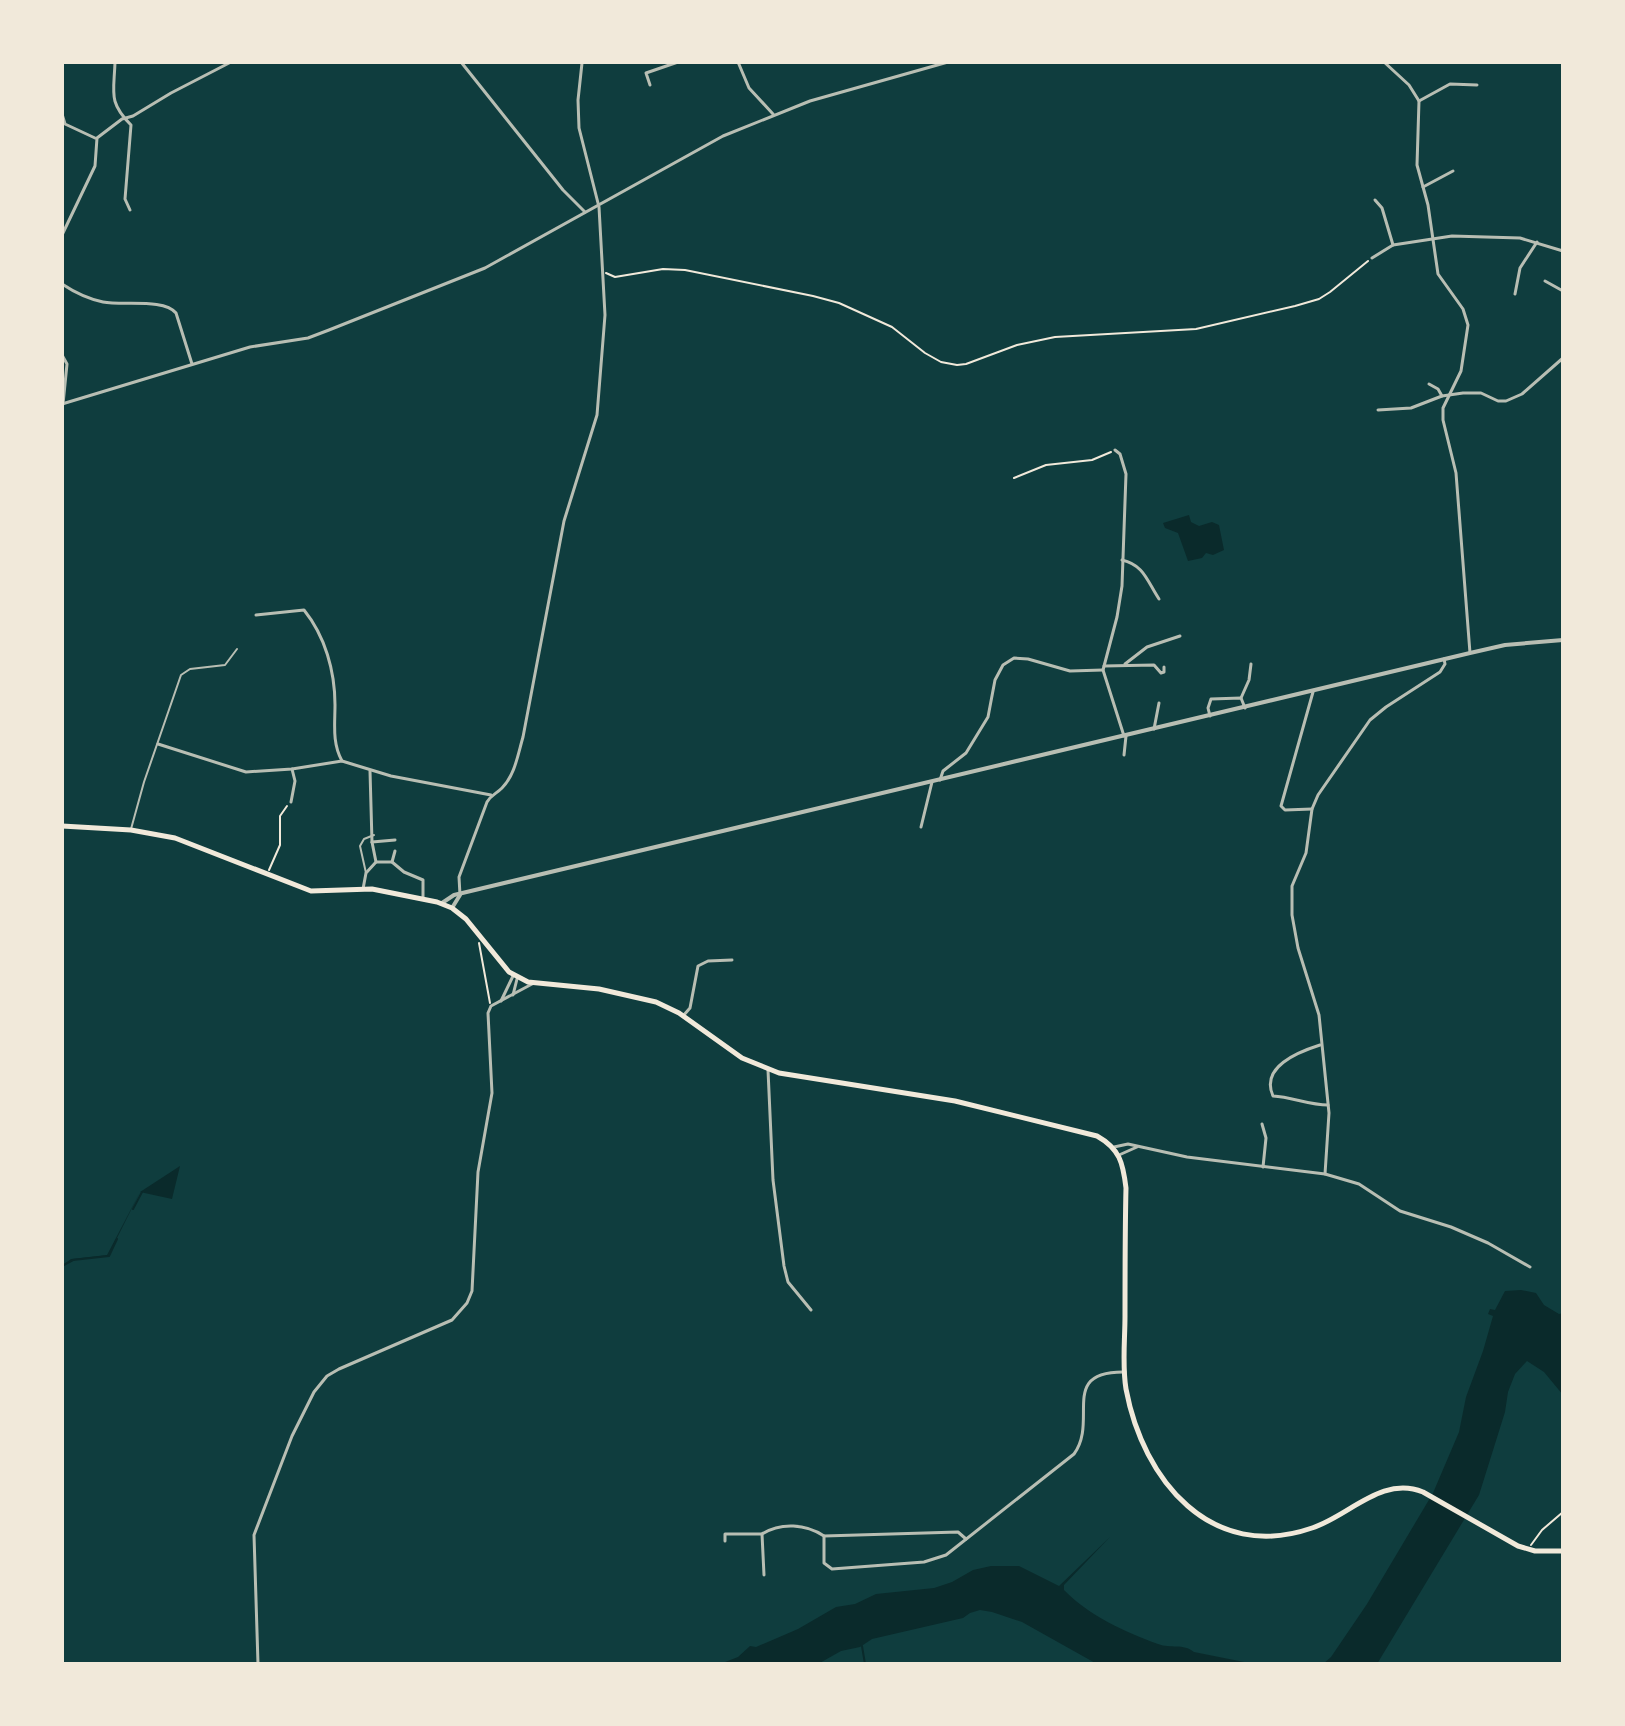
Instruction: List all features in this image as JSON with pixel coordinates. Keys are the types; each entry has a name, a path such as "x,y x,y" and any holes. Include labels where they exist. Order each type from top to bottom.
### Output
{"main road":[{"path":"62,826 131,830 175,838 317,892 363,889 441,904 452,908 479,934 515,977 532,983 622,993 656,1002 683,1016 733,1053 768,1070 955,1101 1097,1136 1119,1155 1126,1188 1125,1372 1131,1406 1158,1474 1182,1502 1219,1527 1251,1535 1287,1535 1327,1523 1388,1489 1404,1487 1423,1492 1528,1549 1563,1551"}],"street":[{"path":"115,62 115,107 122,119 131,125 125,199 130,210"},
{"path":"62,235 95,166 97,138 122,119 133,116 231,62"},
{"path":"461,62 563,190 585,212"},
{"path":"650,85 646,73 678,62"},
{"path":"738,62 749,88 774,115"},
{"path":"62,355 67,364 62,404 250,347 308,338 469,275 723,136 827,96 948,62"},
{"path":"1384,62 1409,85 1419,101 1417,158 1438,274 1467,318 1469,332 1461,371 1443,408 1443,420 1456,473 1470,653"},
{"path":"452,908 460,895 459,877 491,795 503,787 513,771 523,737 568,505 597,415 605,315 598,205 579,128 582,63"},
{"path":"1419,101 1450,84 1477,85"},
{"path":"62,114 65,124 97,138"},
{"path":"1423,187 1453,171"},
{"path":"1375,200 1382,208 1393,245"},
{"path":"1372,258 1393,245 1466,236 1520,238 1563,251"},
{"path":"1515,294 1520,268 1537,242"},
{"path":"1545,281 1563,291"},
{"path":"62,284 100,302 165,304 172,307 192,364"},
{"path":"1378,410 1411,408 1442,396 1481,393 1498,401 1514,398 1563,358"},
{"path":"1429,384 1438,389 1442,396"},
{"path":"1115,450 1120,454 1126,474 1122,586 1103,668 1125,736 1124,755"},
{"path":"1122,560 1134,563 1143,571 1159,599"},
{"path":"256,615 304,610 314,623 333,674 334,739 342,761"},
{"path":"1125,664 1147,647 1180,636"},
{"path":"441,904 448,898 460,895 1444,659 1535,641 1563,640"},
{"path":"940,780 943,771 966,753 988,717 995,680 1003,665 1014,658 1070,671 1125,664 1154,665 1161,673 1164,667"},
{"path":"1325,1174 1328,1105 1319,1015 1298,948 1292,915 1292,886 1306,853 1312,809 1318,795 1370,720 1440,672 1445,664 1444,659"},
{"path":"1245,708 1241,698 1249,680 1251,664"},
{"path":"1312,809 1285,810 1281,806 1313,692"},
{"path":"1210,716 1208,708 1211,699 1241,698"},
{"path":"1154,729 1159,703"},
{"path":"158,744 246,772 342,761 370,771 491,795"},
{"path":"291,802 295,781 292,769"},
{"path":"370,771 372,842 376,862"},
{"path":"921,827 932,782"},
{"path":"372,842 395,840"},
{"path":"392,862 395,851"},
{"path":"363,889 366,873 376,862 392,862 404,872 423,880 423,899"},
{"path":"683,1016 690,1008 698,966 708,961 732,960"},
{"path":"513,995 515,977"},
{"path":"501,1001 515,977"},
{"path":"258,1664 254,1535 292,1436 314,1392 327,1376 339,1369 452,1320 467,1303 472,1291 478,1172 492,1093 489,1009 532,983"},
{"path":"1321,1045 1287,1060 1272,1072 1270,1083 1273,1096 1293,1097 1311,1105 1328,1105"},
{"path":"768,1070 773,1180 784,1266 788,1282 811,1310"},
{"path":"1262,1124 1266,1138 1263,1167"},
{"path":"1113,1147 1128,1144 1263,1167 1325,1174 1359,1184 1400,1211 1451,1227 1488,1243 1530,1267"},
{"path":"1119,1155 1137,1147"},
{"path":"824,1536 824,1563 832,1569 935,1561 1074,1454 1083,1439 1082,1401 1086,1386 1100,1374 1125,1372"},
{"path":"725,1541 725,1534 762,1534 771,1528 809,1526 824,1536 958,1532 967,1539"},
{"path":"762,1534 764,1575"}],"lane":[{"path":"131,830 181,675 190,669 225,665 237,649"},
{"path":"366,873 360,846 364,839 374,835"}],"path":[{"path":"610,275 623,276 663,269 685,270 813,296 839,303 892,327 925,353 941,362 957,365 1017,345 1055,337 1196,329 1295,306 1330,292 1372,258"},
{"path":"1014,478 1046,465 1092,460 1115,450"},
{"path":"267,875 280,845 280,816 291,802"},
{"path":"479,934 481,961 491,1006"},
{"path":"1528,1549 1542,1530 1563,1512"}],"water":[{"path":"1189,515 1191,522 1199,526 1212,522 1219,525 1224,550 1188,561 1178,533 1165,528 1163,523"},
{"path":"180,1166 172,1199 140,1192"},
{"path":"140,1192 108,1256 75,1260 62,1266 71,1259 107,1255"},
{"path":"1505,1291 1536,1293 1544,1305 1559,1314 1563,1313 1563,1395 1544,1372 1527,1361 1515,1374 1479,1495 1377,1664 1323,1664 1367,1604 1433,1493 1459,1432 1466,1397 1493,1316 1488,1314 1490,1309 1495,1310"},
{"path":"1110,1537 1064,1585 1064,1590 1074,1599 1108,1622 1158,1644 1254,1664 1097,1664 1022,1622 980,1610 963,1618 872,1639 818,1664 720,1664 738,1657 750,1646 756,1647 798,1629 836,1607 855,1604 876,1594 934,1588 973,1570 991,1566 1019,1566 1059,1586"}],"waterway":[{"path":"133,1209 142,1192"},
{"path":"62,1266 73,1260 109,1256 117,1239"},
{"path":"862,1646 865,1664"}]}
